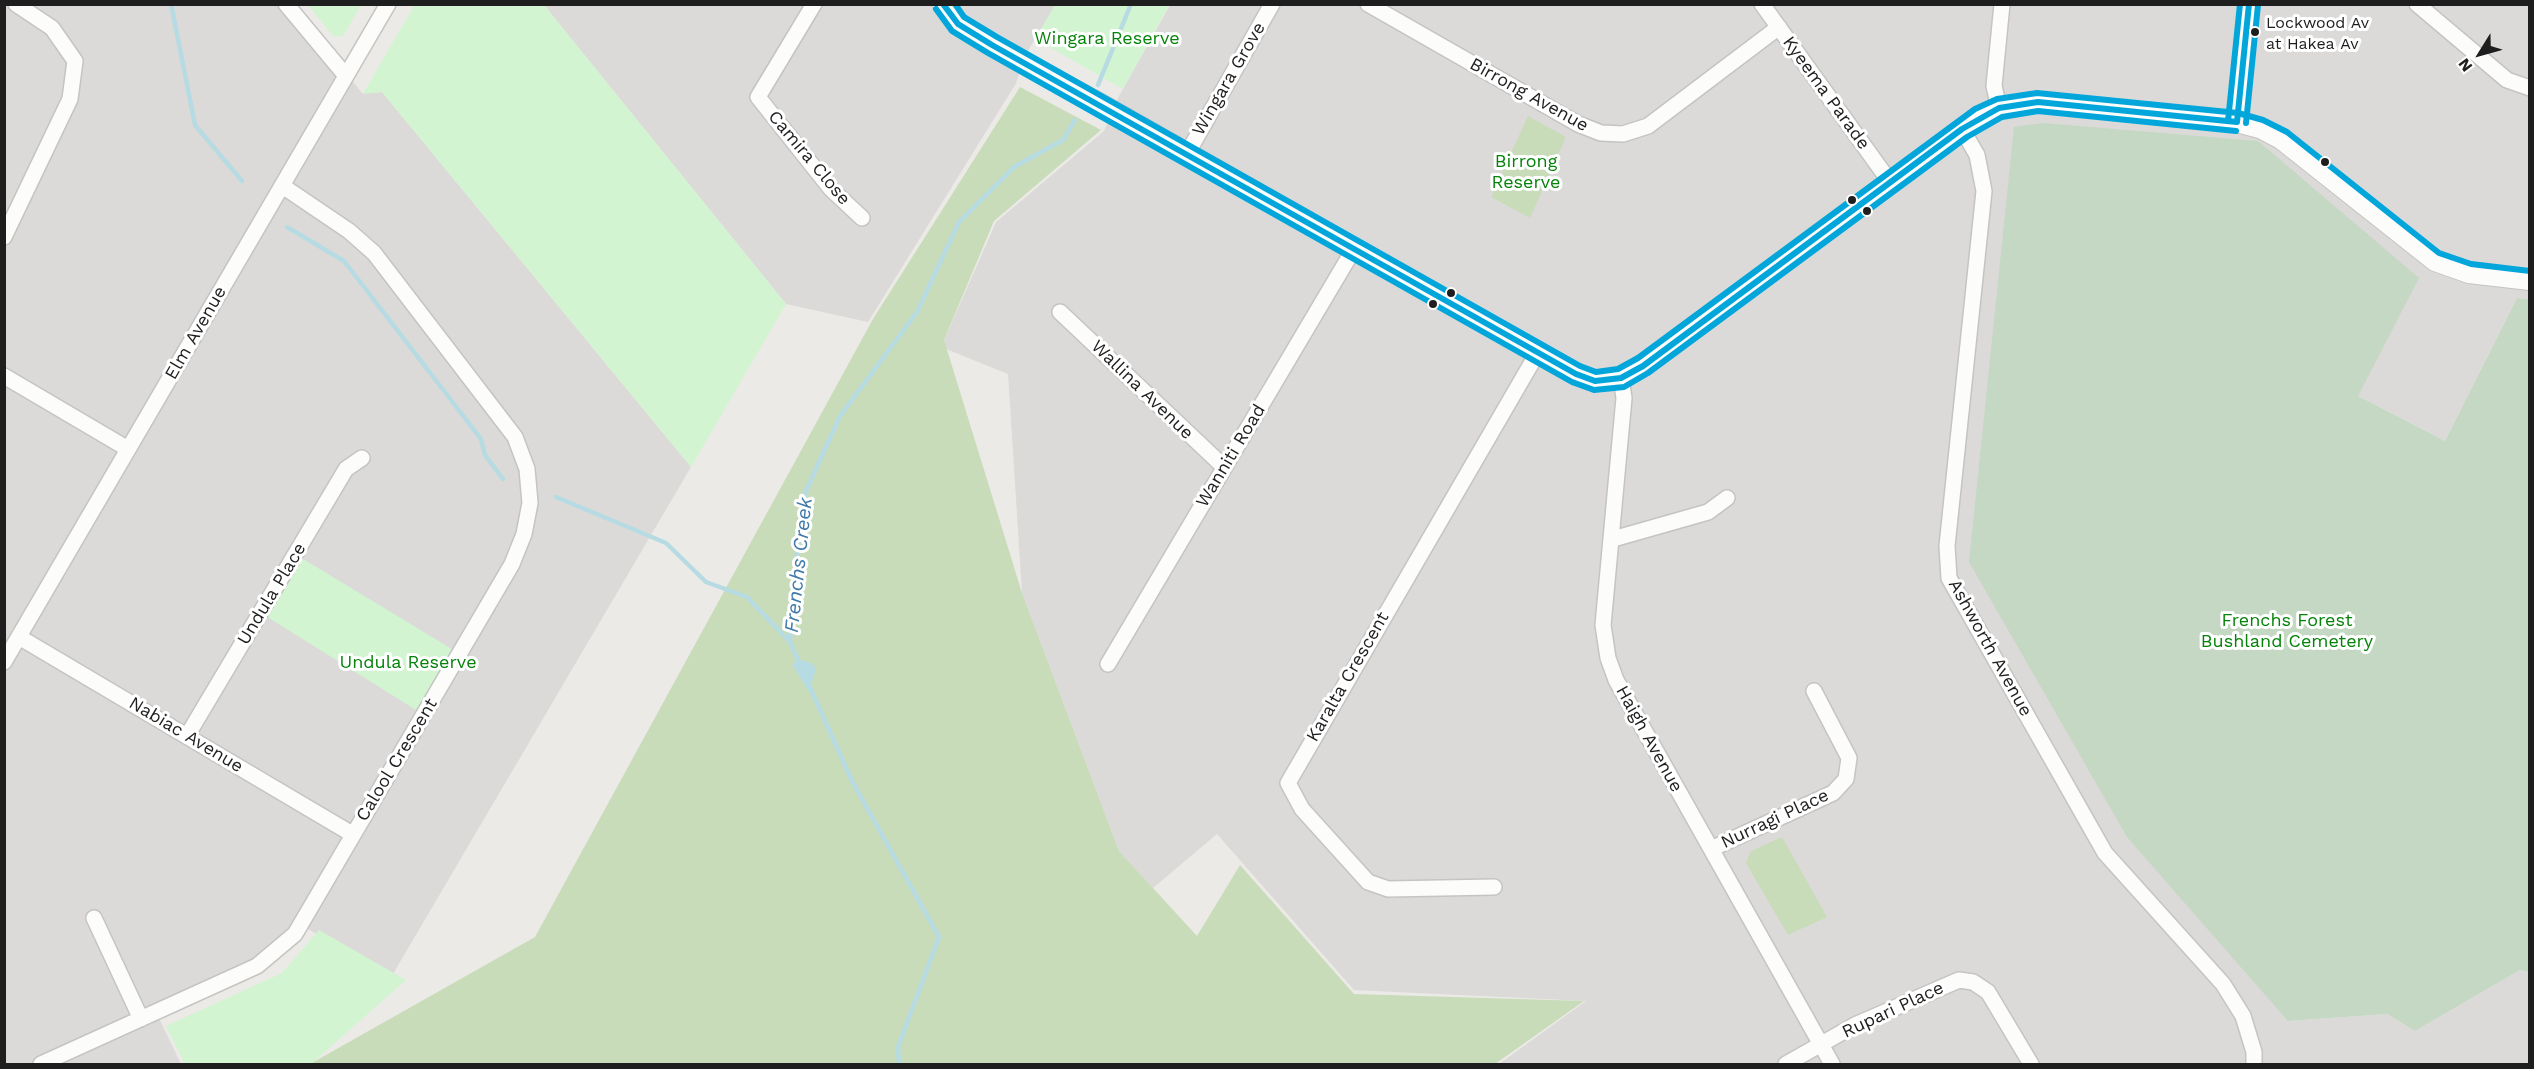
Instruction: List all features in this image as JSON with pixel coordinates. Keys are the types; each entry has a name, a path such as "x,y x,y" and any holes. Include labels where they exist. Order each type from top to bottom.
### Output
{"street":[{"path":"4,237 70,99 75,61 52,28 16,4"},
{"path":"286,4 346,76"},
{"name":"Elm Avenue","path":"4,662 128,448 284,187 388,4"},
{"name":"Camira Close","path":"814,4 758,97 831,189 862,218"},
{"path":"943,4 958,24 973,34 1576,374 1595,381 1621,378 1643,366 1962,129 1998,108 2038,102 2236,122 2260,128 2281,139 2434,261 2469,273 2529,280"},
{"name":"Wingara Grove","path":"1187,154 1272,4"},
{"name":"Birrong Avenue","path":"1368,4 1578,124 1601,133 1623,134 1648,126 1779,27"},
{"name":"Kyeema Parade","path":"1761,4 1890,182"},
{"path":"1998,108 1994,86 2002,4"},
{"path":"2236,122 2249,4"},
{"path":"2417,4 2507,80 2529,88"},
{"name":"Ashworth Avenue","path":"1962,129 1977,155 1984,190 1947,546 1949,578 2105,852 2228,992 2243,1016 2254,1052 2254,1065"},
{"name":"Calool Crescent","path":"41,1065 257,966 295,934 512,564 524,534 530,503 528,469 515,437 374,253 349,231 284,187"},
{"name":"Wanniti Road","path":"1108,664 1355,248"},
{"name":"Wallina Avenue","path":"1060,312 1224,468"},
{"name":"Karalta Crescent","path":"1494,887 1388,889 1368,882 1302,809 1288,783 1538,352"},
{"path":"4,376 128,448"},
{"name":"Haigh Avenue","path":"1621,378 1624,398 1613,539 1603,625 1608,658 1616,680 1832,1065"},
{"name":"Undula Place","path":"187,736 346,469 362,458"},
{"path":"1613,539 1708,512 1727,498"},
{"name":"Nabiac Avenue","path":"19,637 352,834"},
{"name":"Nurragi Place","path":"1711,849 1833,793 1846,779 1849,758 1814,691"},
{"path":"94,918 141,1019"},
{"name":"Rupari Place","path":"1786,1065 1855,1025 1959,980 1973,982 1989,992 2031,1065"}],"shaded area":[{"path":"5,5 293,5 362,93 382,92 691,467 390,979 295,921 285,934 253,962 153,1006 181,1064 5,1064"},
{"path":"544,5 1056,5 1029,49 1015,85 868,322 786,304"},
{"path":"1170,5 2529,5 2529,299 2517,298 2445,441 2358,396 2258,141 2288,1021 2387,1014 2415,1031 2520,970 2529,972 2529,1064 1499,1064 1586,1001 1354,990 1217,834 1153,888 1119,851 1022,593 1008,374 941,347 996,222 1104,131 1119,96"}],"green space":[{"path":"415,4 544,5 786,304 691,467 382,92 363,94"},
{"path":"308,5 361,5 343,36 333,36"},
{"name":"Wingara Reserve","path":"1055,5 1169,5 1123,89 1035,39"},
{"path":"1020,87 1101,130 994,221 944,340 1022,593 1119,851 1197,936 1240,865 1354,994 1584,1001 1495,1064 310,1064 535,937 873,319"},
{"name":"Birrong Reserve","path":"1528,116 1566,137 1530,218 1491,197"},
{"name":"Frenchs Forest Bushland Cemetery","path":"2043,123 2258,141 2419,278 2358,396 2445,441 2517,298 2529,299 2529,972 2520,970 2415,1031 2387,1014 2288,1021 2127,837 1969,562 2014,127"},
{"name":"Undula Reserve","path":"295,554 460,654 424,715 261,613"},
{"path":"1782,837 1827,917 1788,935 1746,863 1751,851"},
{"path":"319,930 406,980 311,1064 185,1064 166,1026 282,973"}],"water":[{"path":"803,660 813,664 816,669 809,692 792,664"}],"waterway":[{"path":"171,4 195,125 242,181"},
{"path":"1098,85 1131,4"},
{"name":"Frenchs Creek","path":"800,665 790,642 793,584 805,493 840,416 917,312 959,222 1014,167 1063,140 1075,120"},
{"path":"287,227 344,261 481,439 485,455 503,479"},
{"path":"556,497 666,543 706,582 747,597 790,642"},
{"name":"Frenchs Creek","path":"808,683 852,781 939,937 898,1047 899,1064"}],"transit line":[{"path":"943,4 958,24 992,45 1576,374 1595,381 1621,378 1643,366 1962,129 1999,108 2038,102 2237,122"},
{"path":"955,4 964,17 997,37 1580,366 1596,372 1618,369 1638,358 1975,109 1997,99 2037,93 2238,113 2263,120 2287,132 2439,253 2471,264 2530,271"},
{"path":"2228,121 2240,4"},
{"path":"2237,122 2249,4"},
{"path":"2246,123 2258,5"},
{"path":"936,9 952,31 988,53 1572,382 1594,390 1624,387 1648,373 1967,137 2002,117 2038,111 2236,131"}],"place":[{"name":"Lockwood Av at Hakea Av","path":"2255,32"}]}
